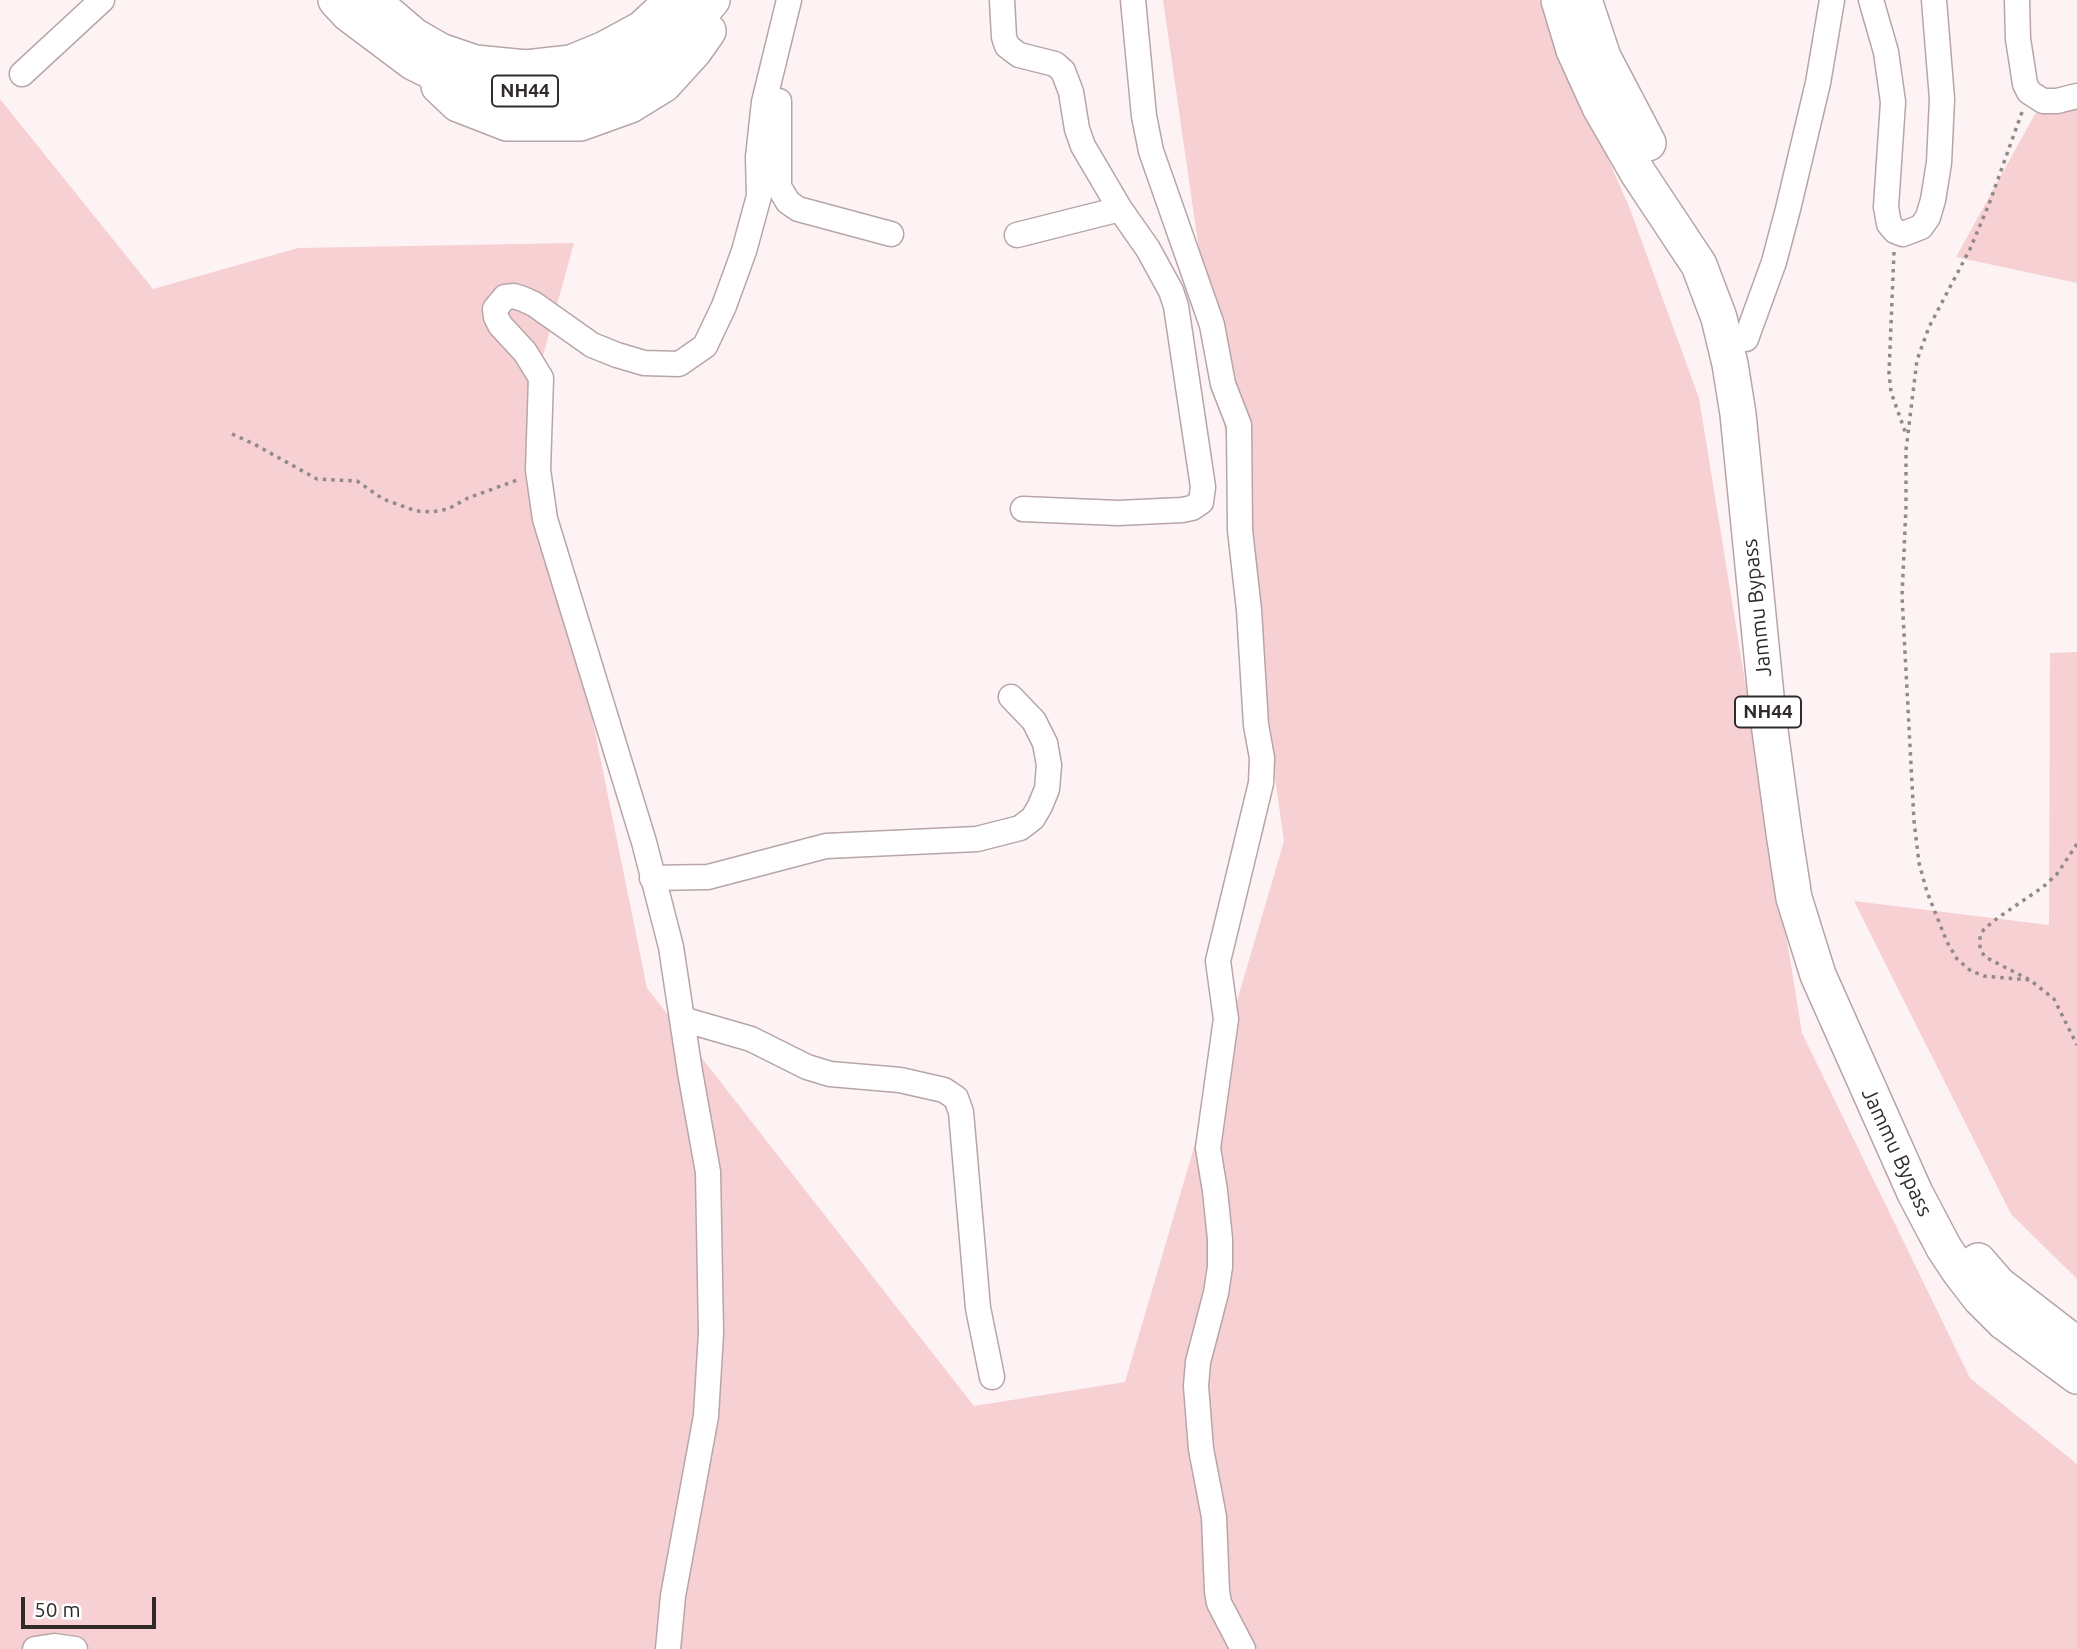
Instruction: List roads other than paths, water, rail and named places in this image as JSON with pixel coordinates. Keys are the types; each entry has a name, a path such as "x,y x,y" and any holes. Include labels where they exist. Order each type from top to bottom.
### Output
{"highway":[{"name":"NH44","path":"336,0 349,14 413,62 456,83 480,89 557,92 591,85 625,72 653,56 683,34 712,0"},
{"name":"NH44","path":"372,0 414,36 440,51 475,62 526,68 571,63 605,49 642,29 673,0"},
{"path":"413,62 458,104 481,115 507,123 580,123 630,106 664,84 694,51 719,15 725,0"},
{"name":"Jammu Bypass","path":"1559,0 1574,50 1600,107 1638,173 1699,265 1719,318 1738,414 1765,690 1784,833 1794,898 1818,975 1915,1193 1944,1248 1980,1298 2004,1322 2077,1376"},
{"name":"Jammu Bypass","path":"1584,0 1603,57 1629,108 1663,170 1704,234 1732,288 1746,339 1768,473 1771,535 1810,869 1830,948 1843,984 1927,1172 1964,1242 1998,1284 2077,1345"}],"street":[{"path":"22,74 102,0"},
{"path":"668,1649 673,1596 706,1416 711,1334 708,1172 671,947 644,842 548,531 538,470 541,378 529,358 500,325 495,309 505,297 523,299 592,345 644,363 679,364 705,346 744,251 759,196 758,157 764,102 789,0"},
{"path":"1002,0 1007,46 1019,55 1055,64 1063,71 1068,80 1083,146 1120,209 1148,249 1171,291 1176,306 1203,487 1201,502 1182,510 1136,513 1023,509"},
{"path":"1133,0 1144,116 1151,151 1212,325 1223,384 1239,425 1240,530 1249,610 1256,726 1262,758 1261,783 1218,961 1226,1018 1208,1148 1220,1239 1220,1267 1198,1362 1196,1386 1200,1449 1214,1517 1219,1604 1242,1649"},
{"path":"1746,339 1781,235 1818,83 1832,0"},
{"path":"1871,0 1891,77 1893,102 1886,207 1889,224 1895,231 1903,234 1921,227 1928,216 1939,163 1942,99 1934,0"},
{"path":"2017,0 2018,39 2025,84 2029,92 2043,101 2077,96"},
{"path":"781,34 777,169 782,195 798,209 891,234"},
{"path":"1017,235 1120,209"},
{"path":"652,878 708,877 826,846 976,839 1020,828 1041,806 1047,789 1049,765 1045,743 1034,721 1011,697"},
{"path":"682,1019 751,1039 807,1067 830,1074 900,1080 944,1090 956,1098 961,1112 978,1308 992,1377"},
{"path":"35,1649 54,1646 75,1649"}]}
